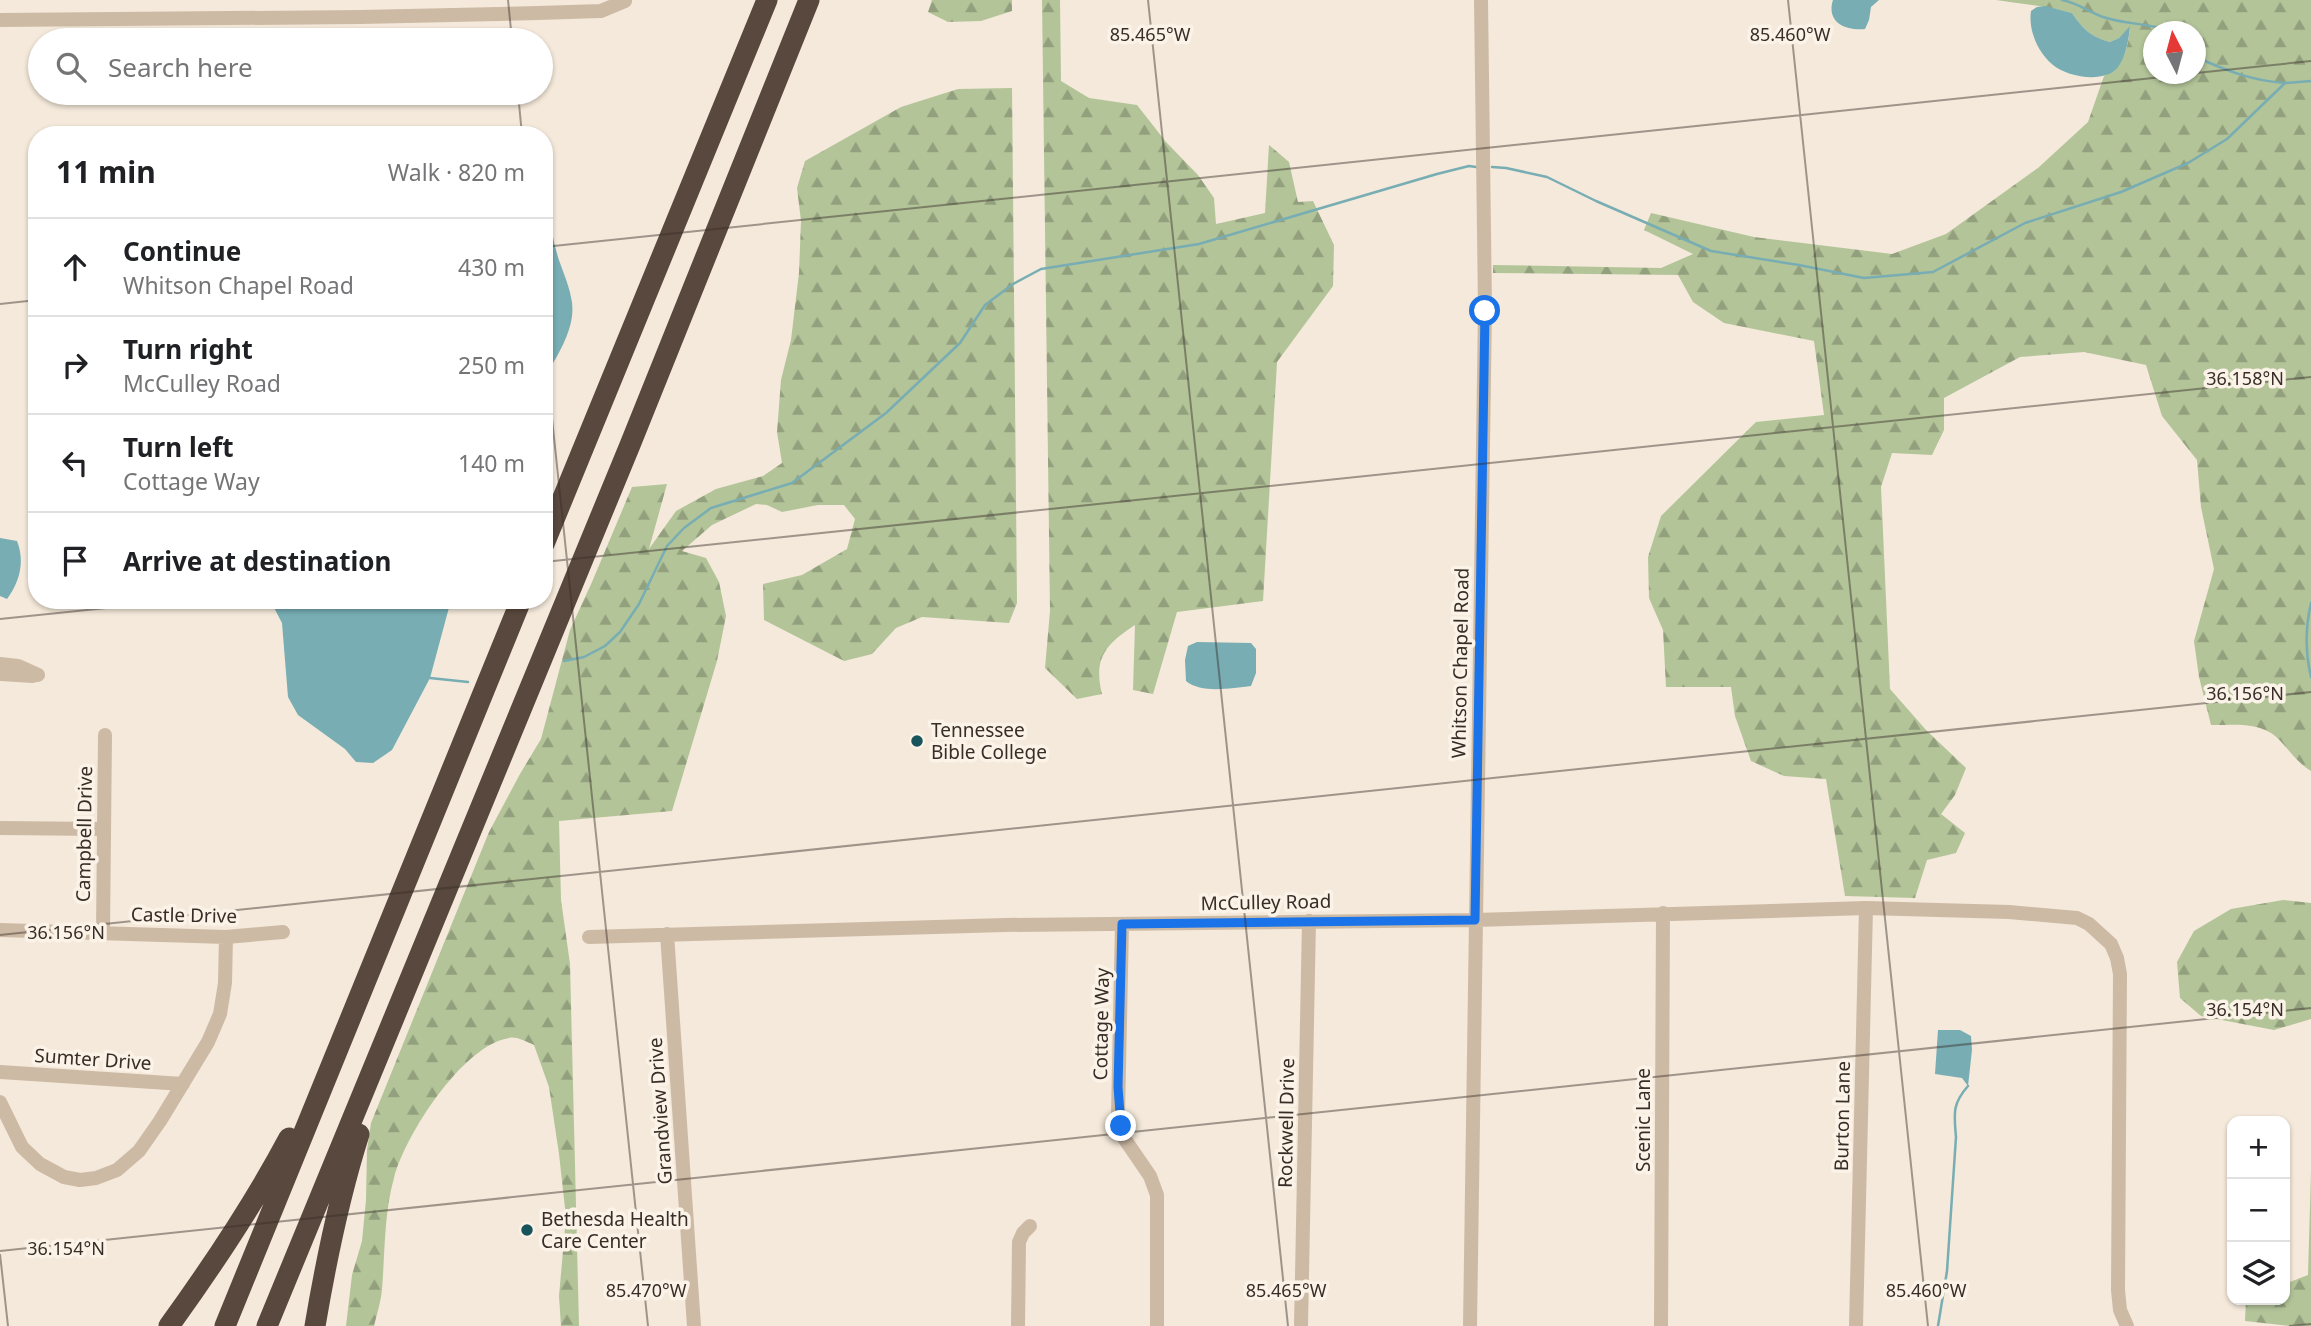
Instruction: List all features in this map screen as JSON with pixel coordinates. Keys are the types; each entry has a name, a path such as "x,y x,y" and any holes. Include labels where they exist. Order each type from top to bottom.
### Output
{"highway":[{"path":"553,522 767,0"},
{"path":"267,1326 630,445 809,0"},
{"path":"225,1326 517,609"},
{"path":"315,1326 325,1262 343,1186 401,999"},
{"path":"169,1326 218,1259 260,1192 348,1024"}],"street":[{"name":"Whitson Chapel Road","path":"1470,1326 1485,311 1481,0"},
{"path":"0,20 530,13 601,10 625,1"},
{"path":"0,664 18,666 38,676 0,674"},
{"name":"Campbell Drive","path":"103,932 105,735"},
{"path":"0,828 103,829"},
{"name":"McCulley Road","path":"667,934 1122,924 1475,920 1866,908 2009,912 2077,918 2089,924 2111,944 2120,974 2118,1290 2120,1310 2127,1326"},
{"name":"Burton Lane","path":"1856,1326 1866,908"},
{"name":"Scenic Lane","path":"1661,1326 1664,913"},
{"name":"Rockwell Drive","path":"1301,1326 1309,921"},
{"name":"Cottage Way","path":"1122,924 1118,1115 1124,1138 1150,1176 1157,1195 1157,1326"},
{"name":"Castle Drive","path":"0,930 226,936 283,932"},
{"path":"589,937 667,934"},
{"name":"Grandview Drive","path":"667,934 694,1326"},
{"path":"0,1102 22,1147 40,1164 64,1177 79,1180 96,1178 117,1170 139,1151 208,1042 220,1014 225,984 226,936"},
{"name":"Sumter Drive","path":"0,1072 183,1084"},
{"path":"1018,1326 1019,1242 1030,1226"}],"green space":[{"path":"932,0 1012,0 1012,11 981,21 948,22 928,12"},
{"path":"1042,0 1060,0 1061,81 1089,98 1137,105 1166,142 1198,175 1214,198 1216,224 1265,213 1269,145 1289,162 1298,202 1313,201 1334,245 1333,286 1277,362 1263,601 1177,612 1153,694 1133,690 1135,625 1116,639 1104,653 1099,671 1102,694 1077,699 1045,668 1050,611"},
{"path":"1996,0 2311,0 2311,771 2299,762 2276,736 2264,729 2242,725 2211,725 2199,677 2194,641 2214,569 2201,507 2197,460 2162,416 2146,365 2084,352 2020,357 1944,398 1944,430 1932,455 1892,453 1881,487 1890,689 1926,730 1966,768 1955,795 1941,814 1965,833 1956,853 1927,860 1915,898 1845,896 1826,779 1784,776 1751,761 1735,716 1731,687 1666,687 1663,630 1649,598 1648,557 1661,516 1756,422 1824,415 1814,341 1724,323 1693,302 1678,275 1493,273 1493,265 1661,268 1693,254 1644,230 1651,213 1754,237 1892,254 1946,234 2038,168 2088,122 2104,76 2116,67 2126,49 2130,27 2119,38 2110,42 2088,32 2072,13"},
{"path":"1012,88 1017,603 1009,623 922,617 896,628 872,654 844,661 764,620 763,584 802,575 847,549 855,519 844,505 818,505 782,512 767,505 756,504 712,525 682,551 706,558 719,582 726,616 717,661 672,811 559,821 561,900 570,964 579,1326 561,1326 559,1296 566,1217 549,1087 534,1045 512,1038 491,1044 455,1074 438,1094 410,1139 400,1160 391,1191 381,1294 374,1326 346,1326 352,1275 362,1241 371,1123 489,832 541,739 570,630 632,487 667,484 649,549 676,511 716,489 763,476 782,463 777,432 781,380 791,340 799,273 801,221 797,188 805,161 901,107 958,89"},
{"path":"2283,900 2311,903 2311,1019 2274,1030 2201,1016 2180,998 2177,962 2194,931 2231,909"},
{"path":"2311,1172 2311,1326 2245,1321 2246,1305 2290,1305 2290,1282 2308,1275"}],"water":[{"path":"1833,0 1879,0 1871,7 1865,29 1858,29 1839,24 1832,14"},
{"path":"2045,6 2072,13 2088,32 2110,42 2119,38 2130,26 2125,53 2118,67 2104,76 2086,77 2067,73 2053,65 2039,48 2031,26 2031,11"},
{"path":"553,235 570,291 572,308 569,329 553,363"},
{"path":"0,538 17,541 21,556 18,578 7,599 0,596"},
{"path":"275,609 449,609 430,678 392,750 373,763 356,762 345,749 298,715 288,697 282,623"},
{"path":"1197,642 1251,643 1256,649 1256,673 1251,686 1208,689 1186,681 1185,660 1188,646"},
{"path":"1938,1030 1960,1030 1971,1036 1968,1086 1962,1078 1935,1074"}],"waterway":[{"path":"2062,0 2112,20 2143,25"},
{"path":"2206,61 2239,74 2285,83"},
{"path":"1492,167 1547,177 1711,251 1864,278 1933,272 2025,223 2121,192 2188,163 2227,139 2285,83 2311,81"},
{"path":"564,661 584,657 605,646 620,632 639,604 667,546 684,528 711,508 792,483 886,413 960,343 985,305 1013,284 1041,269 1199,244 1437,174 1469,166 1476,167"},
{"path":"2311,603 2307,640 2311,677"},
{"path":"430,678 468,682"},
{"path":"1938,1326 1947,1271 1956,1137 1955,1110 1959,1098 1968,1086"}],"place":[{"name":"Tennessee Bible College","path":"917,741"},
{"name":"Bethesda Health Care Center","path":"527,1230"}],"route":[{"path":"1121,1126 1118,1115 1118,1087 1122,924 1475,920 1485,311"}]}
